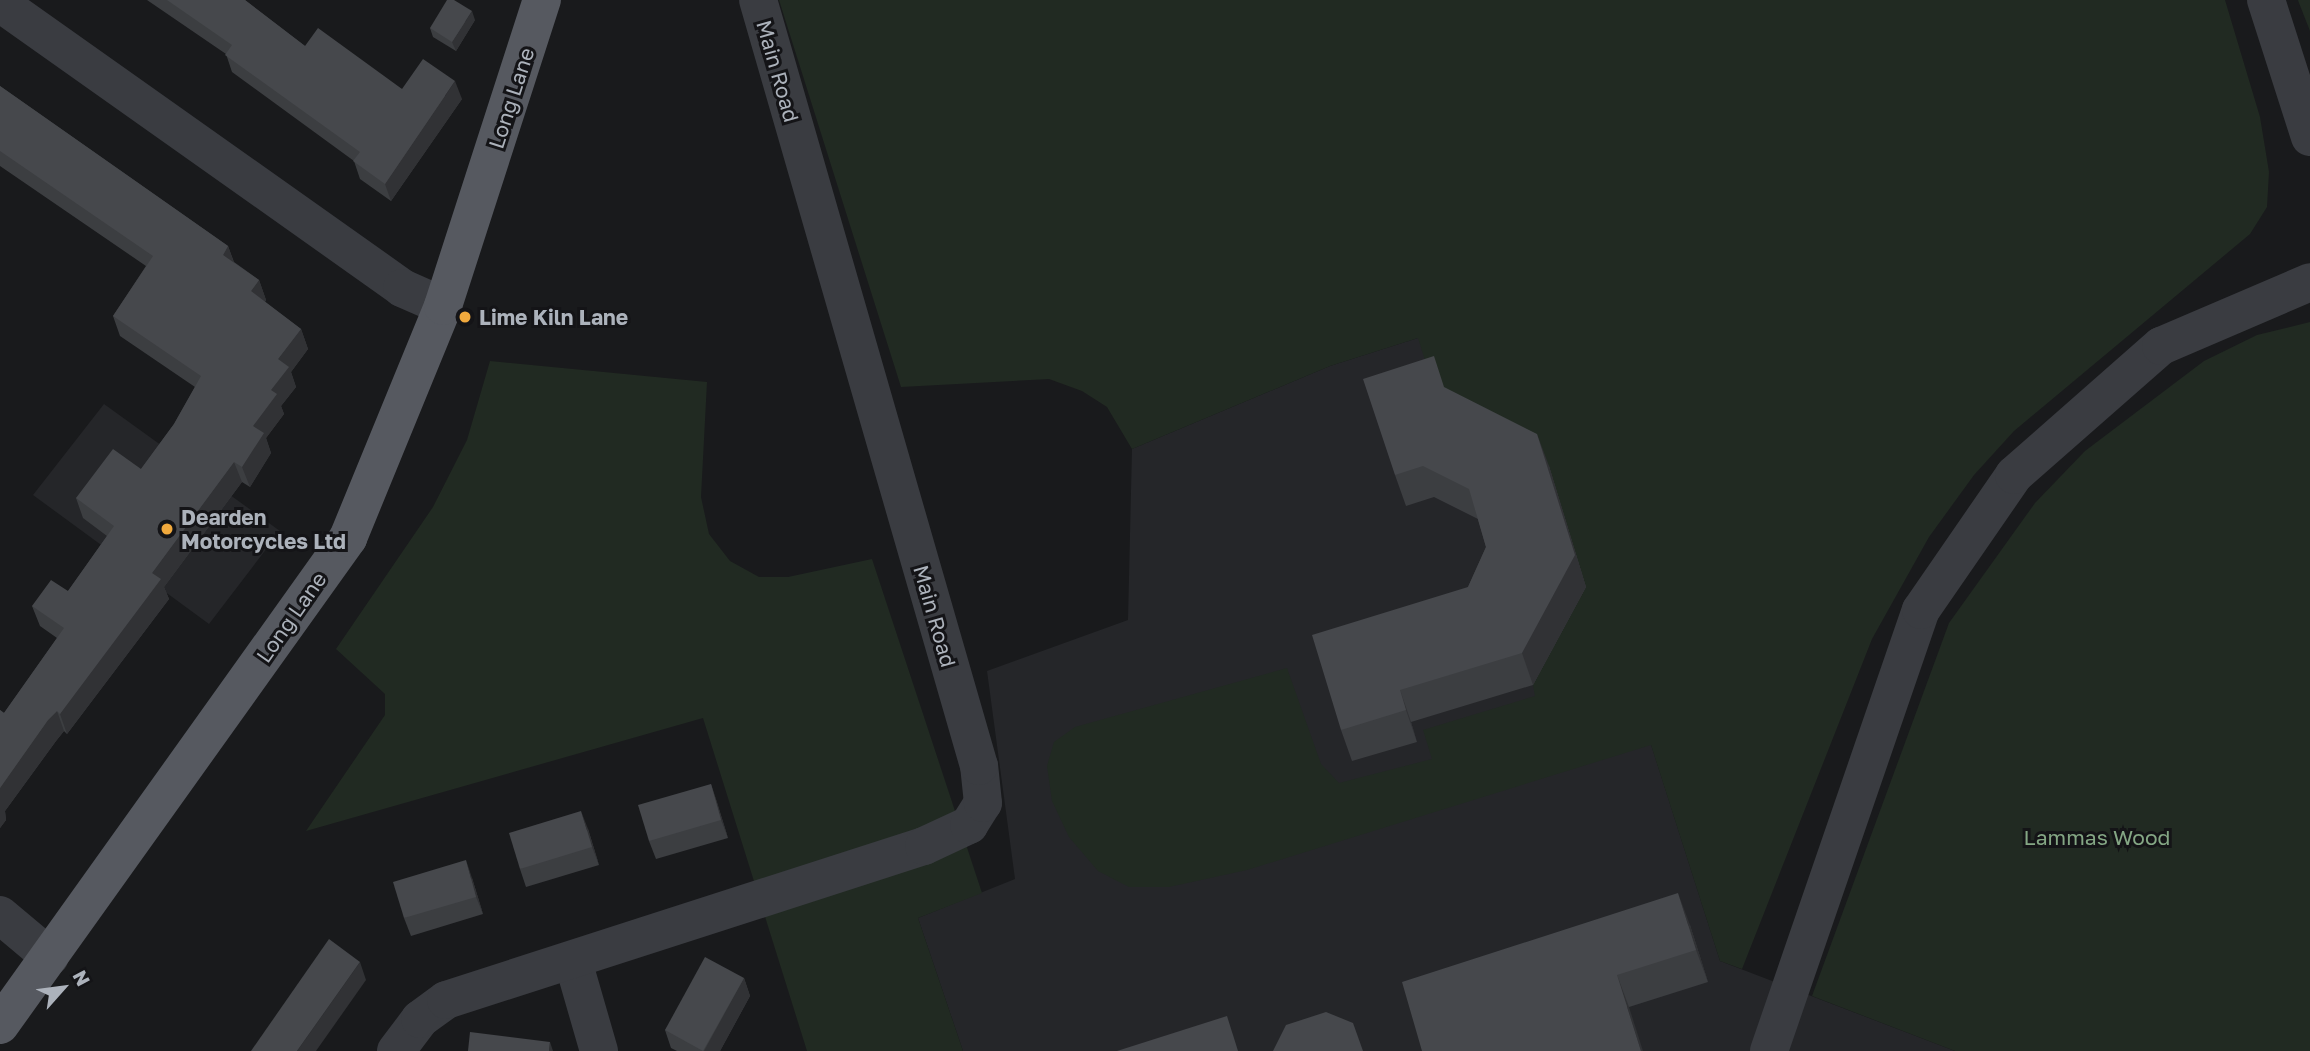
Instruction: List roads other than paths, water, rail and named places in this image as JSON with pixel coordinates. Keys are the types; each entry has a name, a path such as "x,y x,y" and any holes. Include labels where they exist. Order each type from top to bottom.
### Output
{"main road":[{"name":"Long Lane","path":"0,1025 348,538 443,306 542,0"}],"street":[{"name":"Main Road","path":"396,1051 419,1019 446,1000 573,961 952,835 978,816 983,803 979,766 758,0"},
{"path":"2266,0 2310,137"},
{"path":"0,3 402,288 443,306"},
{"path":"1769,1051 1921,610 2014,475 2161,346 2310,282"},
{"path":"0,915 50,957"},
{"path":"573,961 600,1051"}],"place":[{"name":"Lime Kiln Lane","path":"465,317"},
{"name":"Dearden Motorcycles Ltd","path":"167,529"}],"park label":[{"name":"Lammas Wood","path":"2097,837"}]}
